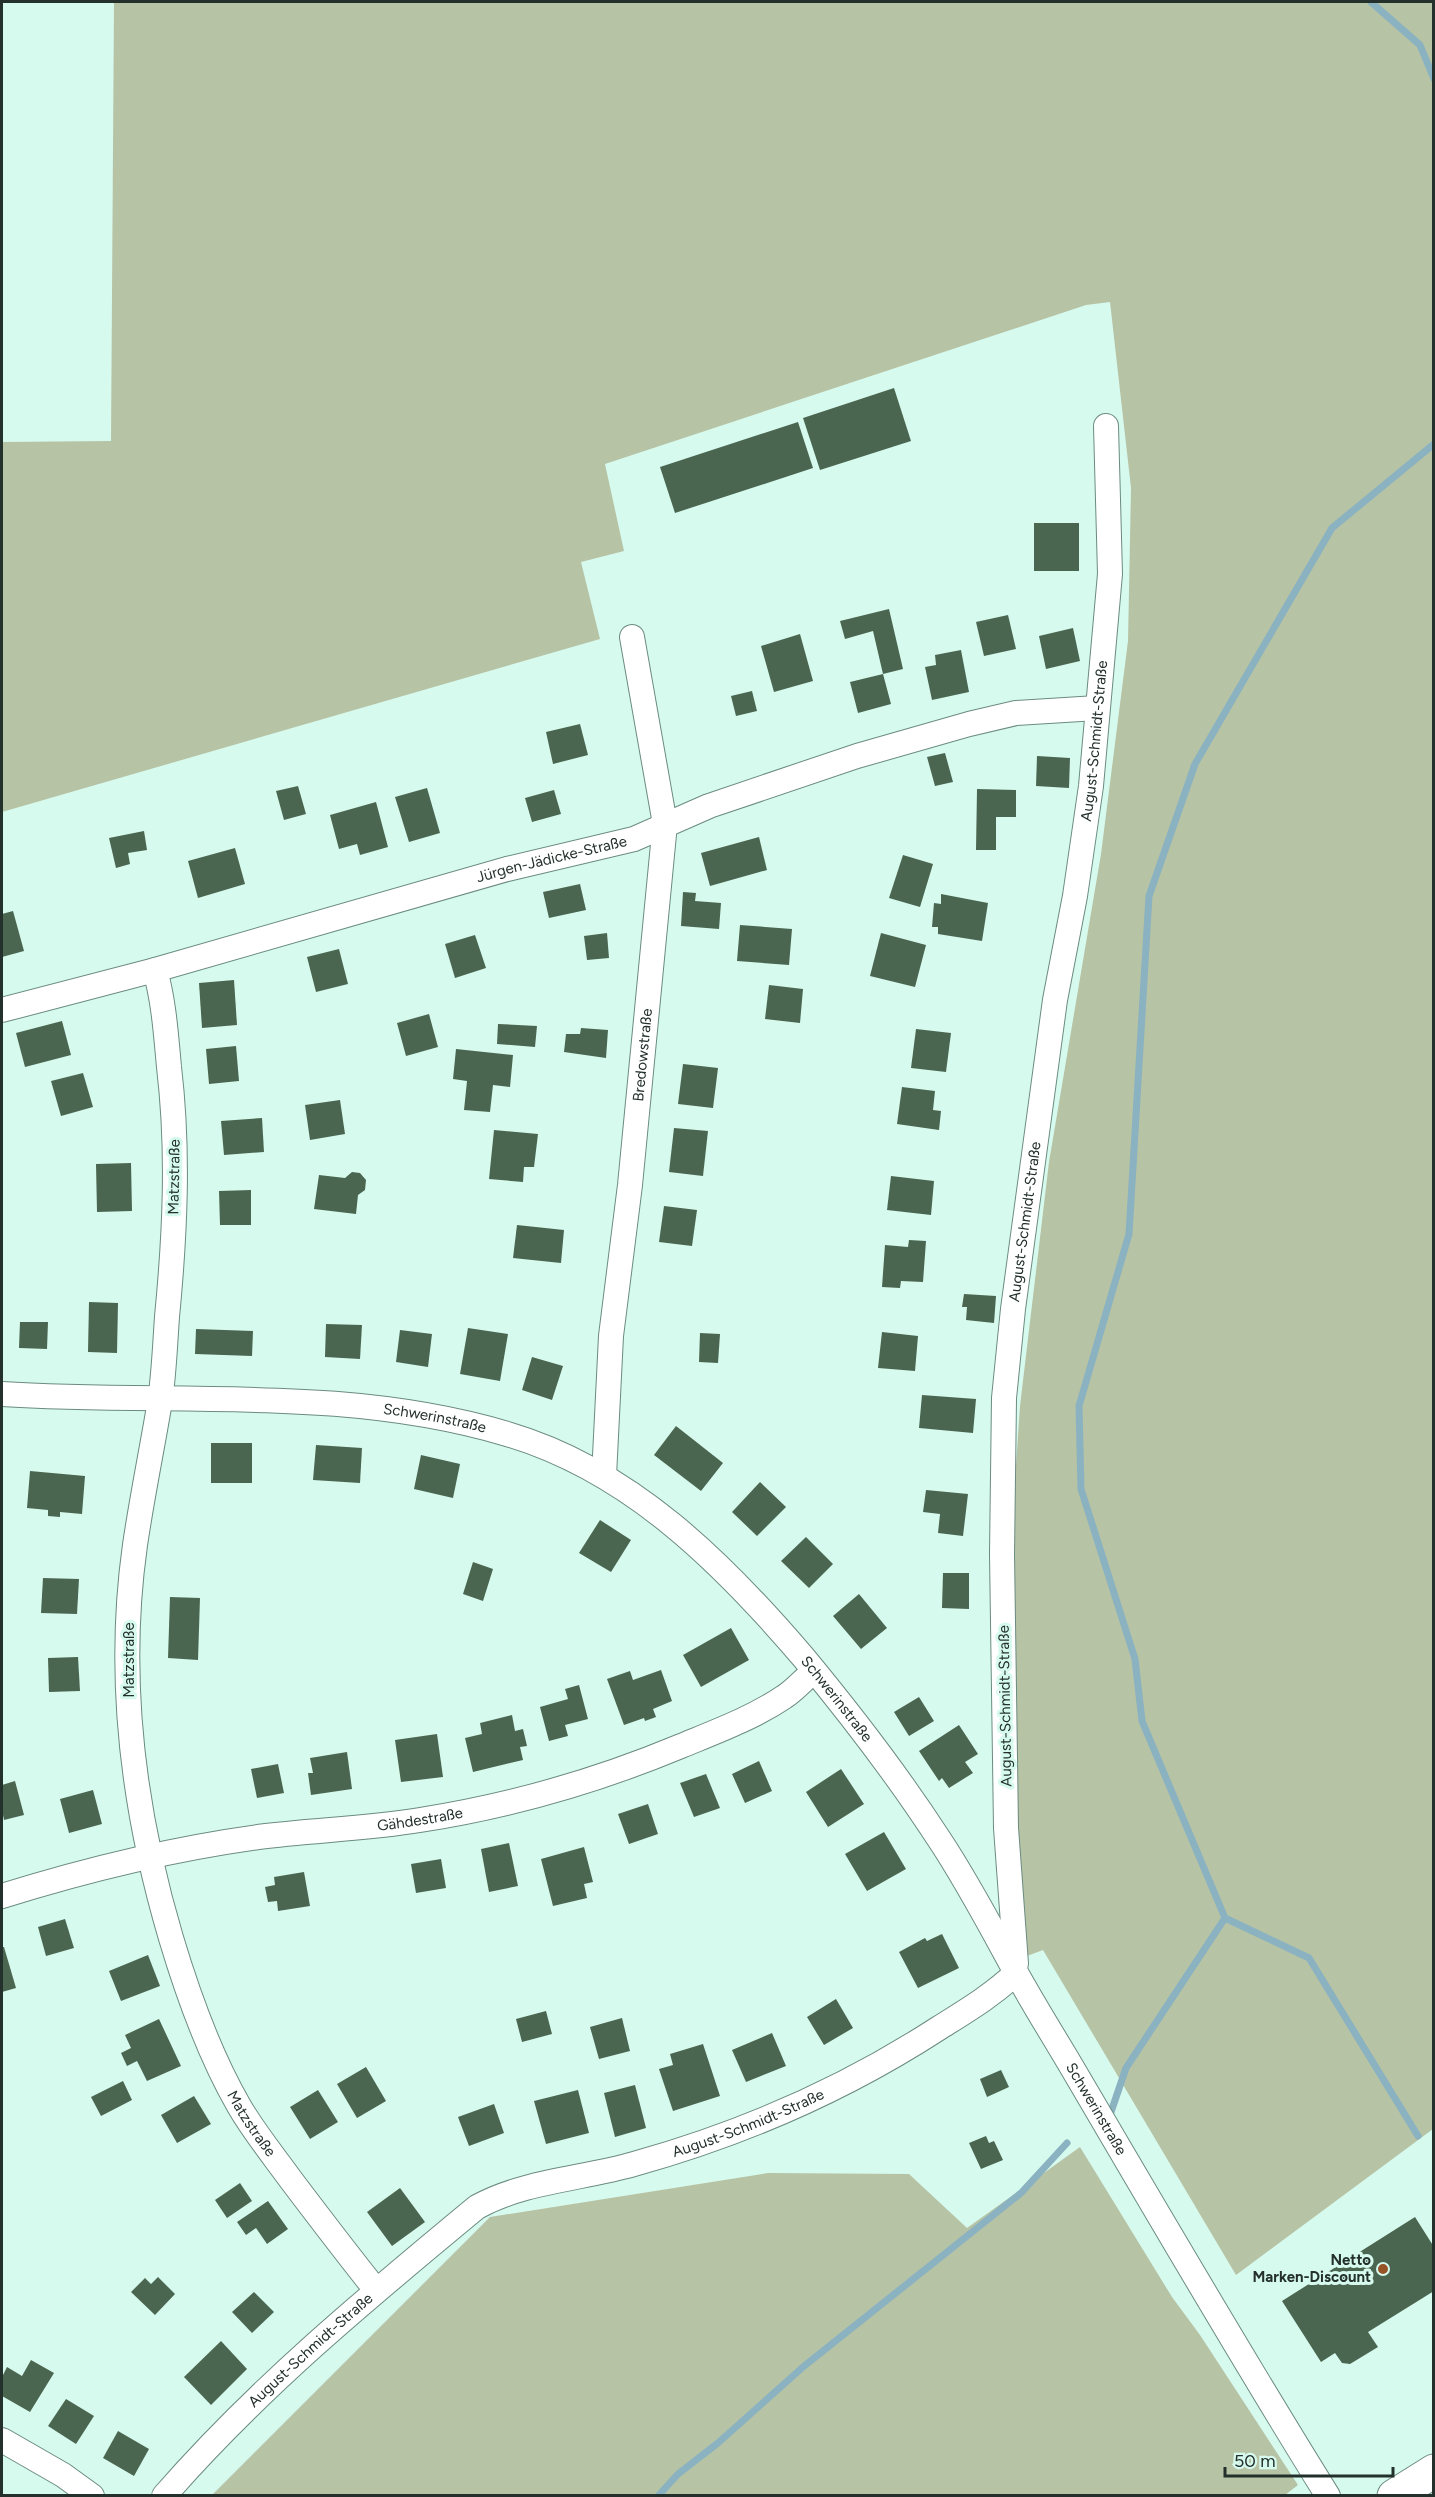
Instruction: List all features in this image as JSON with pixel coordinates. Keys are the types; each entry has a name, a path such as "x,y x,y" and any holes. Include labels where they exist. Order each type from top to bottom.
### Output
{"street":[{"name":"August-Schmidt-Straße","path":"164,2496 246,2407 376,2290 477,2207 494,2198 524,2188 577,2178 670,2154 787,2110 896,2056 999,1989 1016,1973 1006,1828 1002,1554 1004,1398 1013,1309 1055,1000 1075,896 1091,786 1110,574 1106,426"},
{"name":"Bredowstraße","path":"604,1476 611,1336 633,1162 665,824 632,637"},
{"name":"Jürgen-Jädicke-Straße","path":"2,1010 155,970 507,869 634,839 709,806 857,756 969,724 1016,713 1097,708"},
{"name":"Matzstraße","path":"155,970 161,990 174,1104 176,1167 172,1264 160,1398 134,1548 127,1662 132,1763 153,1882 186,1990 238,2104 262,2143 376,2290"},
{"name":"Schwerinstraße","path":"2,1394 367,1407 421,1414 511,1435 547,1448 604,1476 651,1508 724,1571 760,1606 863,1729 940,1840 982,1908 1016,1973 1328,2496"},
{"name":"Gähdestraße","path":"2,1896 148,1856 258,1837 419,1821 499,1806 556,1791 658,1756 740,1720 784,1697 814,1671"},
{"path":"2,2440 63,2475 92,2496"},
{"path":"1394,2496 1434,2470"}],"green space":[{"path":"114,2 1433,2 1433,2129 1236,2275 1043,1950 1019,1959 1010,1517 1020,1406 1049,1162 1101,854 1128,641 1131,488 1110,302 1086,305 605,464 624,551 581,562 600,639 2,812 2,442 111,441"},
{"path":"1080,2147 1172,2297 1200,2335 1298,2485 1285,2495 212,2495 490,2217 768,2173 909,2174 967,2228"}],"building":[{"path":"894,388 911,441 820,470 803,418"},
{"path":"798,422 813,468 675,513 660,467"},
{"path":"1034,523 1079,523 1079,571 1034,571"},
{"path":"889,609 903,669 883,674 873,631 845,639 840,621"},
{"path":"1008,615 1016,649 984,656 976,622"},
{"path":"1073,628 1080,661 1046,669 1039,636"},
{"path":"800,634 813,681 774,692 761,646"},
{"path":"961,650 969,692 932,700 925,667 936,665 935,655"},
{"path":"883,674 891,704 858,713 850,682"},
{"path":"752,691 757,711 736,716 731,696"},
{"path":"580,724 588,755 553,764 546,732"},
{"path":"945,753 953,782 935,786 927,757"},
{"path":"1037,756 1070,758 1069,788 1036,786"},
{"path":"298,786 306,814 284,820 276,791"},
{"path":"427,788 440,833 409,842 395,797"},
{"path":"977,789 1016,790 1016,817 996,817 996,850 976,850"},
{"path":"554,790 561,814 532,822 525,798"},
{"path":"376,802 388,847 360,855 357,844 339,849 330,815"},
{"path":"144,831 147,850 128,853 130,864 116,868 109,838"},
{"path":"759,837 767,870 710,886 701,853"},
{"path":"235,848 245,884 198,898 188,861"},
{"path":"903,855 933,864 920,907 889,898"},
{"path":"580,884 586,910 549,918 543,892"},
{"path":"683,892 696,893 695,901 721,903 719,929 681,926"},
{"path":"941,894 988,903 982,941 938,934 938,927 932,927 934,903 941,904"},
{"path":"13,911 24,951 2,957 2,914"},
{"path":"740,925 792,929 789,965 737,961"},
{"path":"607,933 609,958 587,960 584,936"},
{"path":"881,933 926,945 915,987 870,976"},
{"path":"475,935 486,968 455,978 445,944"},
{"path":"339,949 348,984 316,992 307,957"},
{"path":"234,980 237,1025 202,1028 199,983"},
{"path":"769,985 803,989 800,1023 765,1019"},
{"path":"429,1014 438,1047 406,1056 397,1023"},
{"path":"62,1021 71,1055 25,1067 16,1033"},
{"path":"498,1024 537,1026 535,1047 497,1044"},
{"path":"581,1028 608,1030 606,1058 564,1052 566,1034 580,1034"},
{"path":"916,1029 951,1033 946,1072 911,1068"},
{"path":"236,1046 239,1081 209,1084 206,1049"},
{"path":"456,1049 513,1055 510,1087 493,1085 490,1112 464,1110 467,1081 453,1079"},
{"path":"683,1064 718,1068 713,1108 678,1104"},
{"path":"83,1073 93,1107 61,1116 51,1081"},
{"path":"902,1087 935,1091 933,1110 941,1111 939,1130 897,1124"},
{"path":"340,1100 345,1134 310,1140 305,1105"},
{"path":"262,1118 264,1152 224,1155 221,1121"},
{"path":"674,1128 708,1131 703,1176 669,1172"},
{"path":"494,1130 538,1134 534,1167 524,1167 523,1182 489,1179"},
{"path":"131,1163 132,1211 97,1212 96,1164"},
{"path":"352,1172 360,1173 366,1180 365,1190 358,1195 356,1214 314,1209 319,1175 345,1178"},
{"path":"891,1176 934,1181 931,1215 887,1210"},
{"path":"251,1190 251,1225 220,1225 219,1191"},
{"path":"664,1206 697,1210 692,1246 659,1242"},
{"path":"517,1225 564,1230 561,1263 513,1258"},
{"path":"909,1240 926,1241 923,1282 901,1281 900,1288 882,1287 885,1245 908,1247"},
{"path":"964,1294 996,1296 994,1323 966,1320 967,1307 962,1307"},
{"path":"89,1302 118,1303 117,1353 88,1352"},
{"path":"20,1322 48,1322 47,1349 19,1348"},
{"path":"326,1324 362,1325 360,1359 325,1357"},
{"path":"468,1328 508,1334 500,1381 460,1374"},
{"path":"196,1329 253,1331 252,1356 195,1354"},
{"path":"400,1330 432,1334 428,1367 396,1362"},
{"path":"882,1332 918,1336 915,1371 878,1368"},
{"path":"700,1333 720,1334 718,1363 699,1362"},
{"path":"532,1357 563,1366 552,1400 522,1390"},
{"path":"922,1395 976,1399 973,1433 919,1428"},
{"path":"676,1426 723,1463 701,1491 654,1455"},
{"path":"211,1443 252,1443 252,1483 211,1483"},
{"path":"316,1445 362,1448 360,1483 313,1480"},
{"path":"421,1455 460,1464 453,1498 414,1489"},
{"path":"30,1471 85,1476 82,1514 60,1512 60,1517 48,1516 48,1510 27,1508"},
{"path":"760,1482 786,1507 757,1536 732,1512"},
{"path":"926,1490 968,1494 963,1536 938,1533 940,1514 923,1512"},
{"path":"600,1520 631,1540 611,1572 579,1553"},
{"path":"806,1537 833,1564 809,1588 781,1561"},
{"path":"473,1562 493,1569 483,1601 463,1594"},
{"path":"943,1573 969,1573 969,1609 942,1608"},
{"path":"43,1578 79,1579 77,1614 41,1613"},
{"path":"859,1594 887,1628 861,1649 833,1616"},
{"path":"170,1597 200,1598 198,1660 168,1658"},
{"path":"731,1628 749,1660 701,1687 683,1655"},
{"path":"78,1657 80,1691 49,1692 48,1658"},
{"path":"661,1670 672,1701 653,1709 656,1717 645,1721 644,1718 624,1725 607,1679 630,1671 633,1680"},
{"path":"579,1685 588,1719 565,1725 568,1736 549,1741 540,1707 568,1699 565,1689"},
{"path":"919,1697 934,1721 909,1736 894,1712"},
{"path":"512,1715 515,1731 523,1729 527,1746 520,1747 523,1760 473,1772 465,1738 482,1734 480,1723"},
{"path":"959,1725 978,1754 965,1762 973,1773 949,1788 942,1778 939,1781 919,1751"},
{"path":"437,1734 443,1777 401,1782 395,1740"},
{"path":"347,1752 352,1789 311,1795 308,1773 313,1773 310,1758"},
{"path":"759,1761 772,1791 745,1803 732,1774"},
{"path":"278,1764 284,1793 257,1798 251,1769"},
{"path":"841,1769 864,1804 828,1827 806,1792"},
{"path":"706,1774 720,1808 694,1817 680,1783"},
{"path":"15,1781 24,1815 4,1820 2,1785"},
{"path":"93,1790 102,1824 69,1833 60,1799"},
{"path":"648,1804 658,1834 629,1844 618,1814"},
{"path":"884,1832 906,1869 867,1891 845,1854"},
{"path":"509,1843 518,1886 489,1892 481,1849"},
{"path":"584,1847 593,1882 584,1884 587,1898 553,1906 541,1859"},
{"path":"441,1859 446,1888 416,1893 411,1864"},
{"path":"304,1872 310,1906 278,1911 277,1901 268,1902 265,1887 275,1885 274,1877"},
{"path":"65,1919 74,1948 46,1956 38,1927"},
{"path":"942,1934 959,1968 918,1988 899,1952 925,1938 927,1941"},
{"path":"2,1947 4,1947 16,1988 2,1992"},
{"path":"148,1955 160,1986 121,2001 109,1971"},
{"path":"836,1999 853,2028 824,2045 807,2017"},
{"path":"546,2011 552,2034 522,2042 516,2019"},
{"path":"622,2018 630,2051 599,2059 590,2027"},
{"path":"159,2019 181,2066 147,2081 137,2061 127,2066 121,2053 131,2048 125,2035"},
{"path":"772,2033 786,2066 746,2082 732,2050"},
{"path":"703,2044 720,2096 673,2111 659,2069 673,2065 670,2054"},
{"path":"366,2067 386,2101 357,2118 337,2084"},
{"path":"1001,2070 1009,2087 987,2097 980,2079"},
{"path":"123,2081 132,2100 101,2116 91,2097"},
{"path":"635,2085 646,2128 615,2137 604,2093"},
{"path":"318,2090 338,2122 310,2139 290,2107"},
{"path":"578,2090 589,2133 546,2144 534,2101"},
{"path":"194,2096 211,2124 177,2143 161,2115"},
{"path":"494,2104 504,2133 469,2146 458,2117"},
{"path":"986,2136 989,2143 994,2141 1003,2160 981,2169 969,2143"},
{"path":"240,2183 252,2201 227,2218 215,2200"},
{"path":"400,2188 425,2222 392,2246 367,2212"},
{"path":"268,2201 288,2229 267,2244 256,2228 246,2235 237,2222"},
{"name":"Netto Marken-Discount","path":"1415,2217 1434,2247 1434,2291 1368,2332 1378,2347 1350,2364 1342,2363 1335,2353 1321,2362 1282,2301"},
{"path":"158,2277 175,2294 155,2315 131,2292 145,2278 151,2284"},
{"path":"254,2292 274,2312 252,2333 232,2312"},
{"path":"221,2341 247,2369 211,2405 184,2377"},
{"path":"31,2360 54,2373 30,2412 2,2396 2,2377 7,2367 22,2376"},
{"path":"66,2399 94,2416 76,2444 48,2426"},
{"path":"118,2431 149,2449 134,2476 103,2458"}],"waterway":[{"path":"1371,2 1420,45 1434,79"},
{"path":"1418,2136 1309,1958 1225,1918 1142,1721 1135,1659 1081,1489 1079,1406 1129,1234 1149,896 1195,764 1332,528 1434,444"},
{"path":"1111,2112 1126,2068 1225,1918"},
{"path":"658,2496 678,2474 718,2443 803,2367 1021,2193 1067,2143"}],"place":[{"name":"Netto Marken-Discount","path":"1383,2269"}]}
